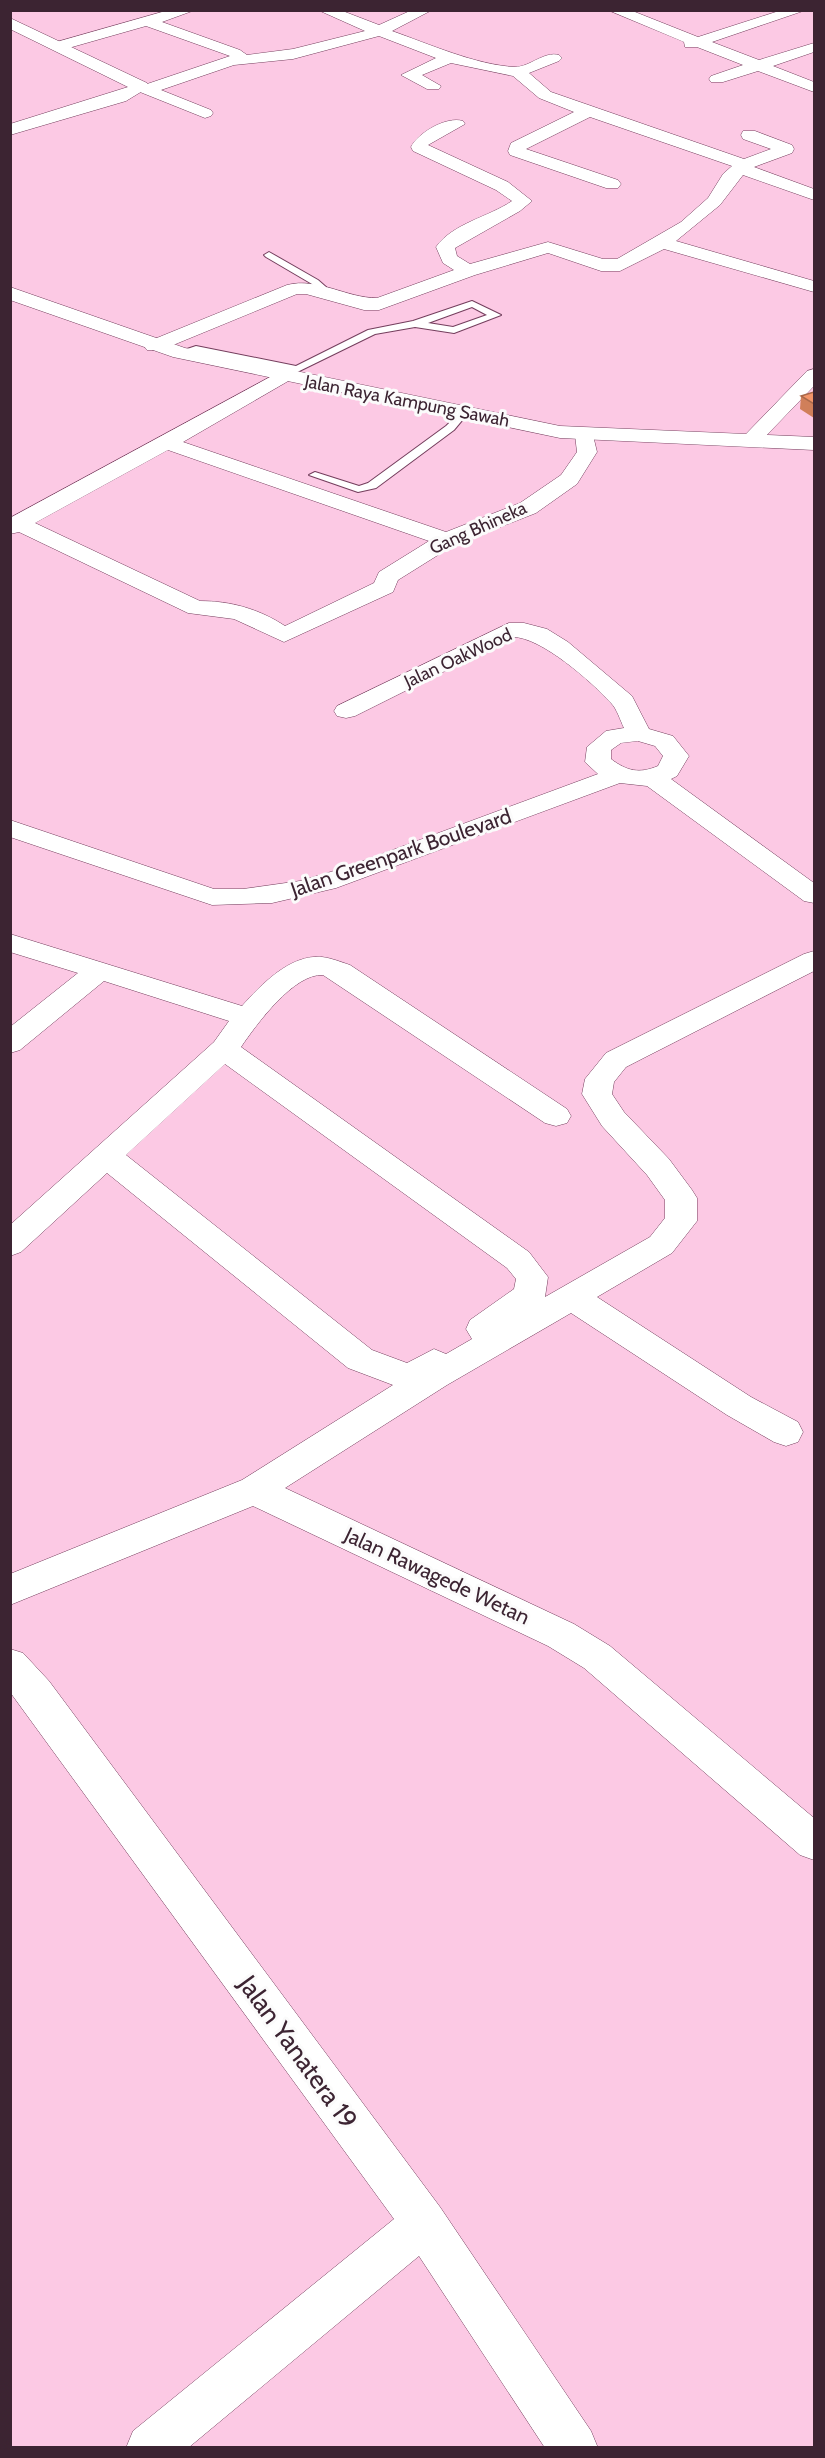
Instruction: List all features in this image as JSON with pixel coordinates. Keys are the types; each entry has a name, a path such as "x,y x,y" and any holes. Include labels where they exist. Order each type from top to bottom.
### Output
{"street":[{"path":"58,46 188,10"},
{"path":"325,10 377,32 450,58 518,72 545,96 814,195"},
{"path":"10,130 237,60 293,54 377,32 425,10"},
{"path":"615,10 814,87"},
{"path":"637,19 666,10"},
{"path":"675,49 799,10"},
{"path":"10,22 144,88 205,112"},
{"path":"149,22 235,52 240,56 237,60"},
{"path":"717,79 814,47"},
{"path":"434,86 409,75 450,58"},
{"path":"518,72 554,58"},
{"path":"589,111 517,147 516,151 612,184"},
{"path":"457,124 423,139 418,147 502,186 523,201 509,212 457,237 445,247 449,259 468,271"},
{"path":"154,346 294,289 321,292 364,304 380,304 468,271 550,247 601,265 615,266 663,243 687,226 714,201 729,178 742,167 786,149 749,135"},
{"path":"762,158 794,168"},
{"path":"663,243 814,287"},
{"name":"Jalan Raya Kampung Sawah","path":"10,293 154,346 180,353 290,373 560,432 585,435 752,439 814,444"},
{"path":"14,526 290,373"},
{"path":"752,439 814,375"},
{"name":"Gang Bhineka","path":"14,526 196,608 222,607 243,612 284,635 385,587 387,577 446,540 528,508 576,472 587,452 585,435"},
{"path":"164,442 446,540"},
{"name":"Jalan OakWood","path":"346,711 509,630 524,630 539,634 560,647 623,701 639,734"},
{"path":"639,734 664,741 676,756 661,775 634,780 607,769 599,747 615,736 639,734"},
{"name":"Jalan Greenpark Boulevard","path":"10,806 221,878 247,878 314,867 607,769"},
{"name":"Jalan Greenpark Boulevard","path":"10,828 212,897 244,898 288,894 345,877 607,769"},
{"path":"661,775 814,881"},
{"path":"661,775 814,895"},
{"path":"10,944 246,1017"},
{"path":"10,1590 254,1490 435,1376 661,1245 681,1221 681,1198 658,1167 613,1119 597,1094 600,1078 616,1060 814,960"},
{"path":"10,1244 224,1049 246,1017 286,980 303,969 320,965 340,971 556,1116"},
{"path":"10,1043 100,970"},
{"path":"107,1156 360,1359 385,1370 411,1377 530,1295 532,1277 518,1260 224,1049"},
{"path":"573,1298 739,1406 786,1432"},
{"name":"Jalan Rawagede Wetan","path":"254,1490 561,1635 597,1657 814,1842"},
{"name":"Jalan Yanatera 19","path":"10,1665 36,1693 424,2223 574,2448"},
{"path":"150,2448 424,2223"}],"lane":[{"path":"269,255 315,282 321,287 321,292"},
{"path":"290,373 372,332 415,324 472,304 496,315 454,330 415,324"},
{"path":"315,475 358,489 372,486 450,428 464,412"}],"building":[{"path":"814,392 814,404 801,396"}]}
